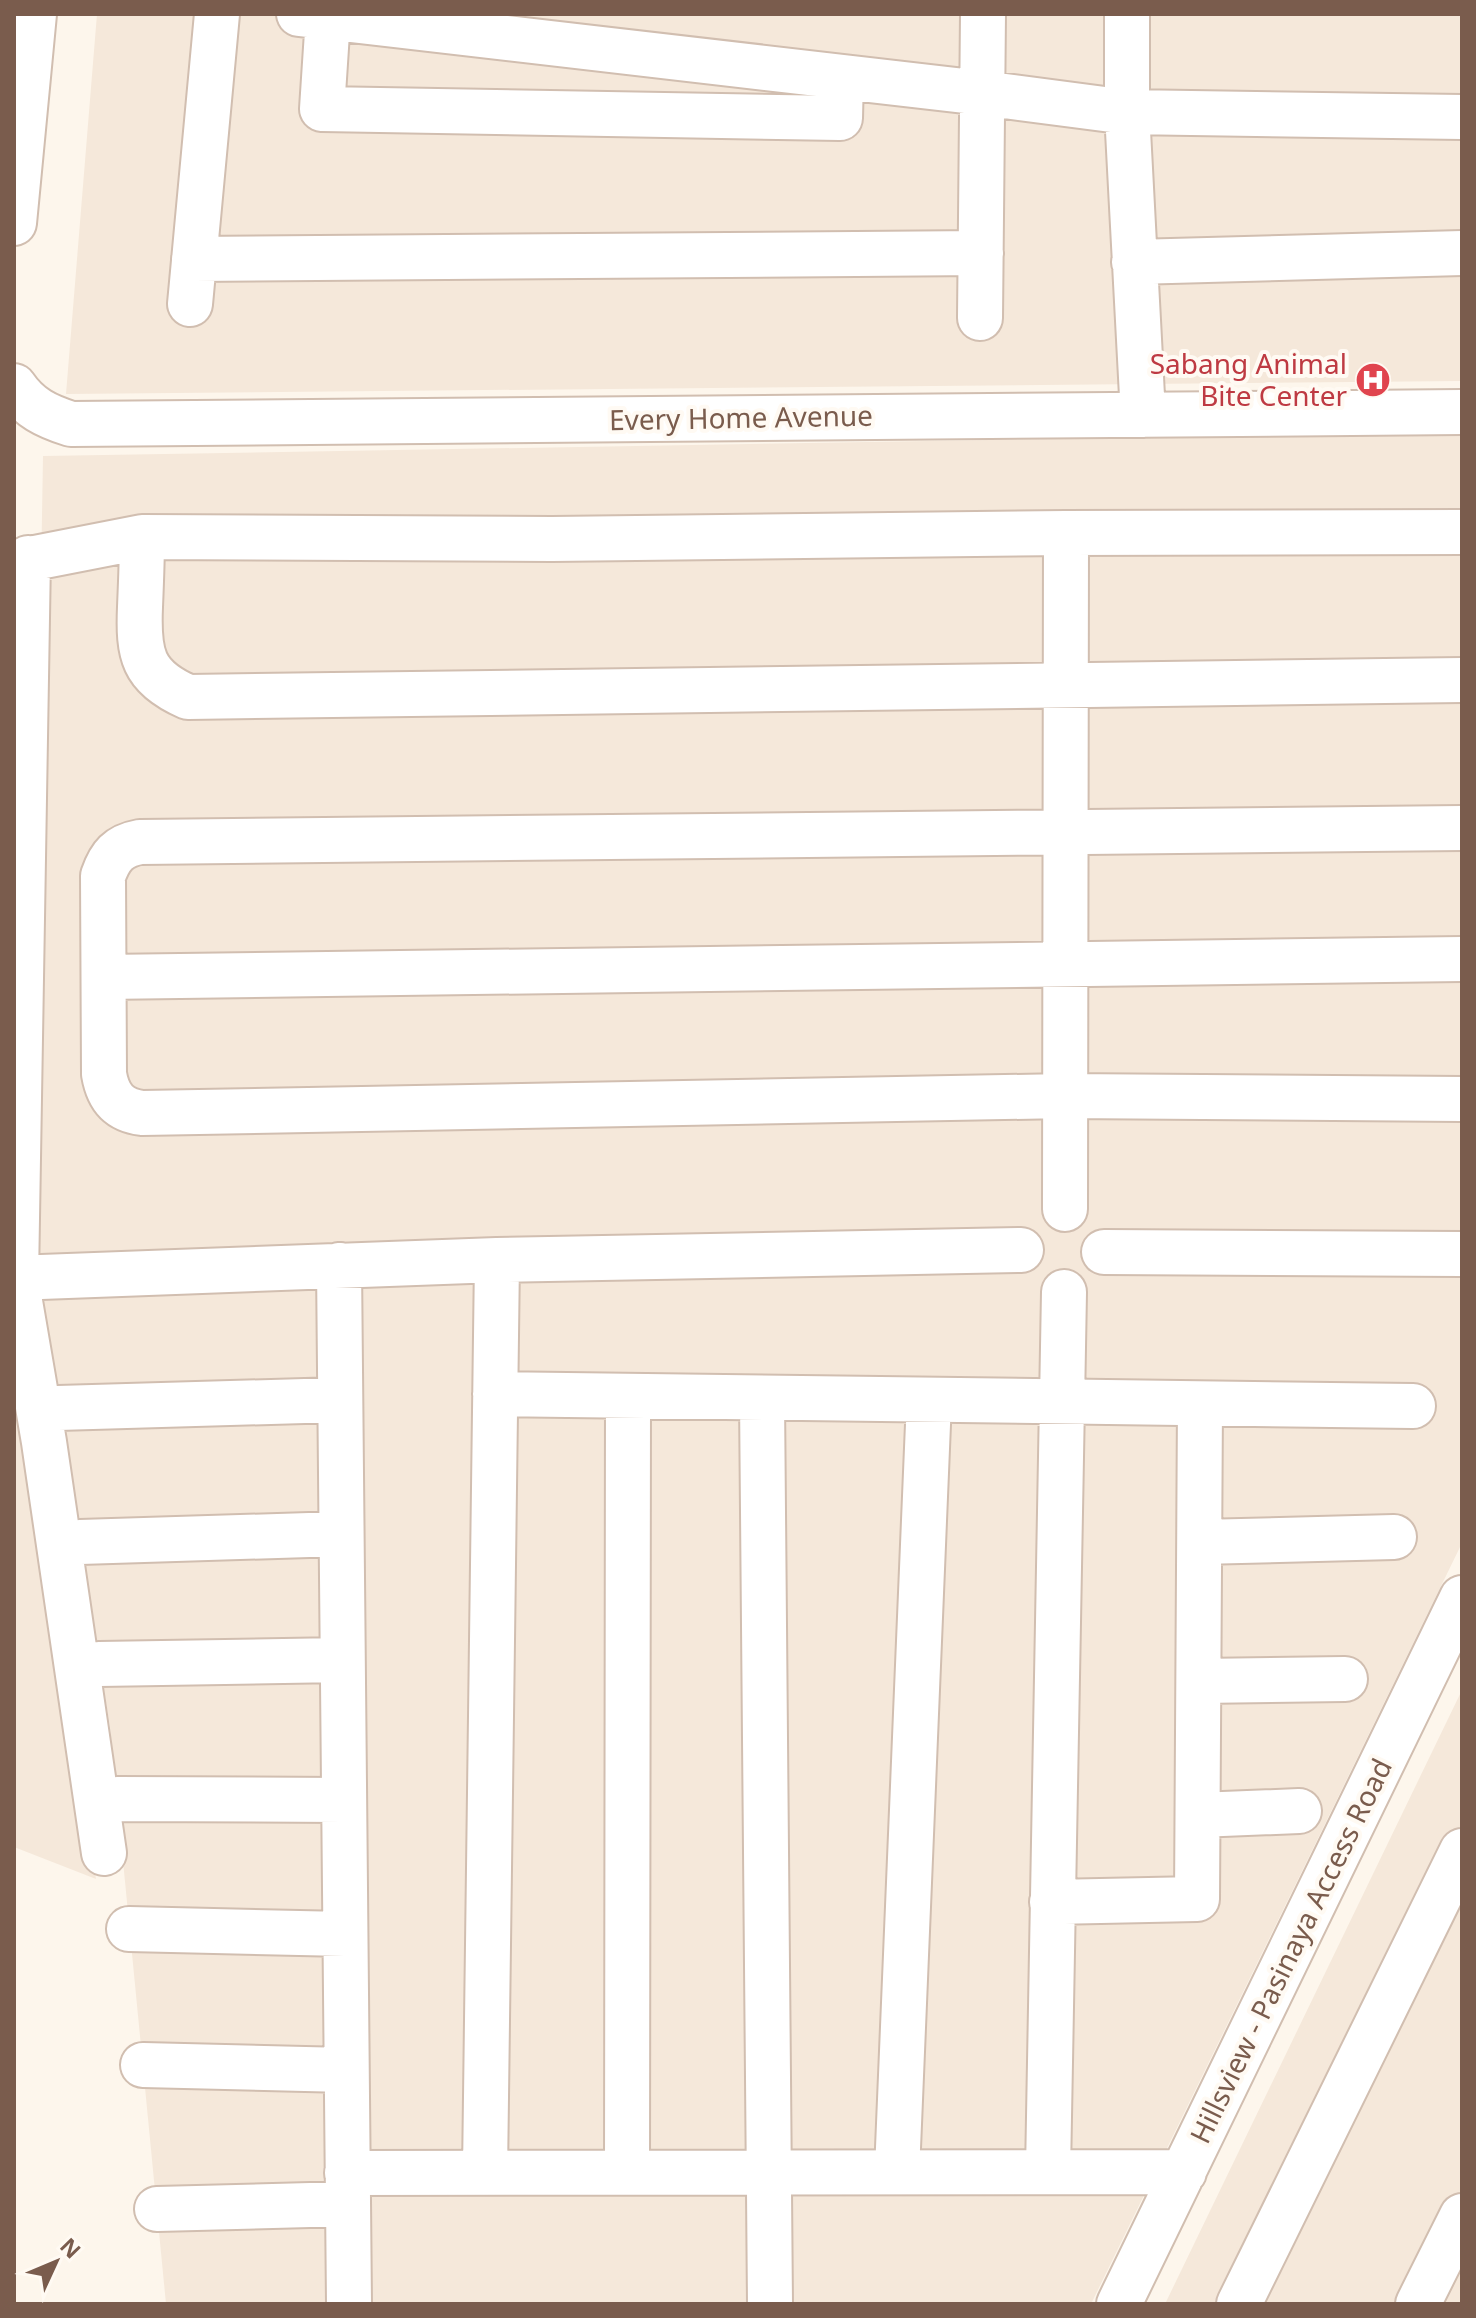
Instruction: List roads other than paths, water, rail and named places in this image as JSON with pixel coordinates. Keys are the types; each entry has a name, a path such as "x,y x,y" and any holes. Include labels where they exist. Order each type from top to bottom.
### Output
{"street":[{"path":"14,223 34,14"},
{"path":"190,304 217,14"},
{"path":"980,318 983,14"},
{"path":"1127,14 1127,112 1143,415"},
{"path":"841,77 840,118 322,109 314,16 982,93 1127,112 1462,117"},
{"path":"194,259 981,253"},
{"path":"1134,262 1462,253"},
{"name":"Every Home Avenue","path":"20,394 46,416 71,424 1462,412"},
{"path":"104,1853 44,1442 15,1278 21,560 142,537 552,539 1462,532"},
{"path":"1065,1209 1066,533"},
{"path":"142,537 141,655 151,673 168,688 188,697 1462,680"},
{"path":"1462,828 140,842 126,845 115,852 103,876 104,1074 106,1089 115,1103 127,1111 1065,1096 1462,1099"},
{"path":"104,977 1462,959"},
{"path":"1054,1209 1065,1209 1078,1211 1089,1218 1103,1239 1104,1252 1102,1265 1087,1285 1064,1292 1053,1291 1033,1280 1026,1271 1021,1250 1027,1229 1034,1220 1054,1209"},
{"path":"15,1278 497,1260 1021,1250"},
{"path":"1104,1252 1462,1254"},
{"path":"485,2173 497,1260"},
{"path":"339,1265 349,2304"},
{"path":"1048,2172 1064,1292"},
{"path":"495,1394 1413,1406"},
{"path":"627,2172 628,1396"},
{"path":"762,1398 770,2304"},
{"path":"58,1408 339,1400"},
{"path":"897,2172 929,1400"},
{"path":"1052,1902 1197,1899 1200,1404"},
{"path":"80,1542 341,1534"},
{"path":"1200,1542 1394,1537"},
{"name":"Hillsview - Pasinaya Access Road","path":"1119,2304 1462,1598"},
{"path":"99,1664 342,1660"},
{"path":"1199,1681 1345,1679"},
{"path":"117,1799 343,1800"},
{"path":"1198,1815 1299,1811"},
{"path":"1239,2304 1462,1851"},
{"path":"129,1929 345,1934"},
{"path":"143,2065 346,2070"},
{"path":"157,2209 485,2173 1184,2172"},
{"path":"1438,2289 1462,2216"}],"place":[{"name":"Sabang Animal Bite Center","path":"1373,380"}]}
